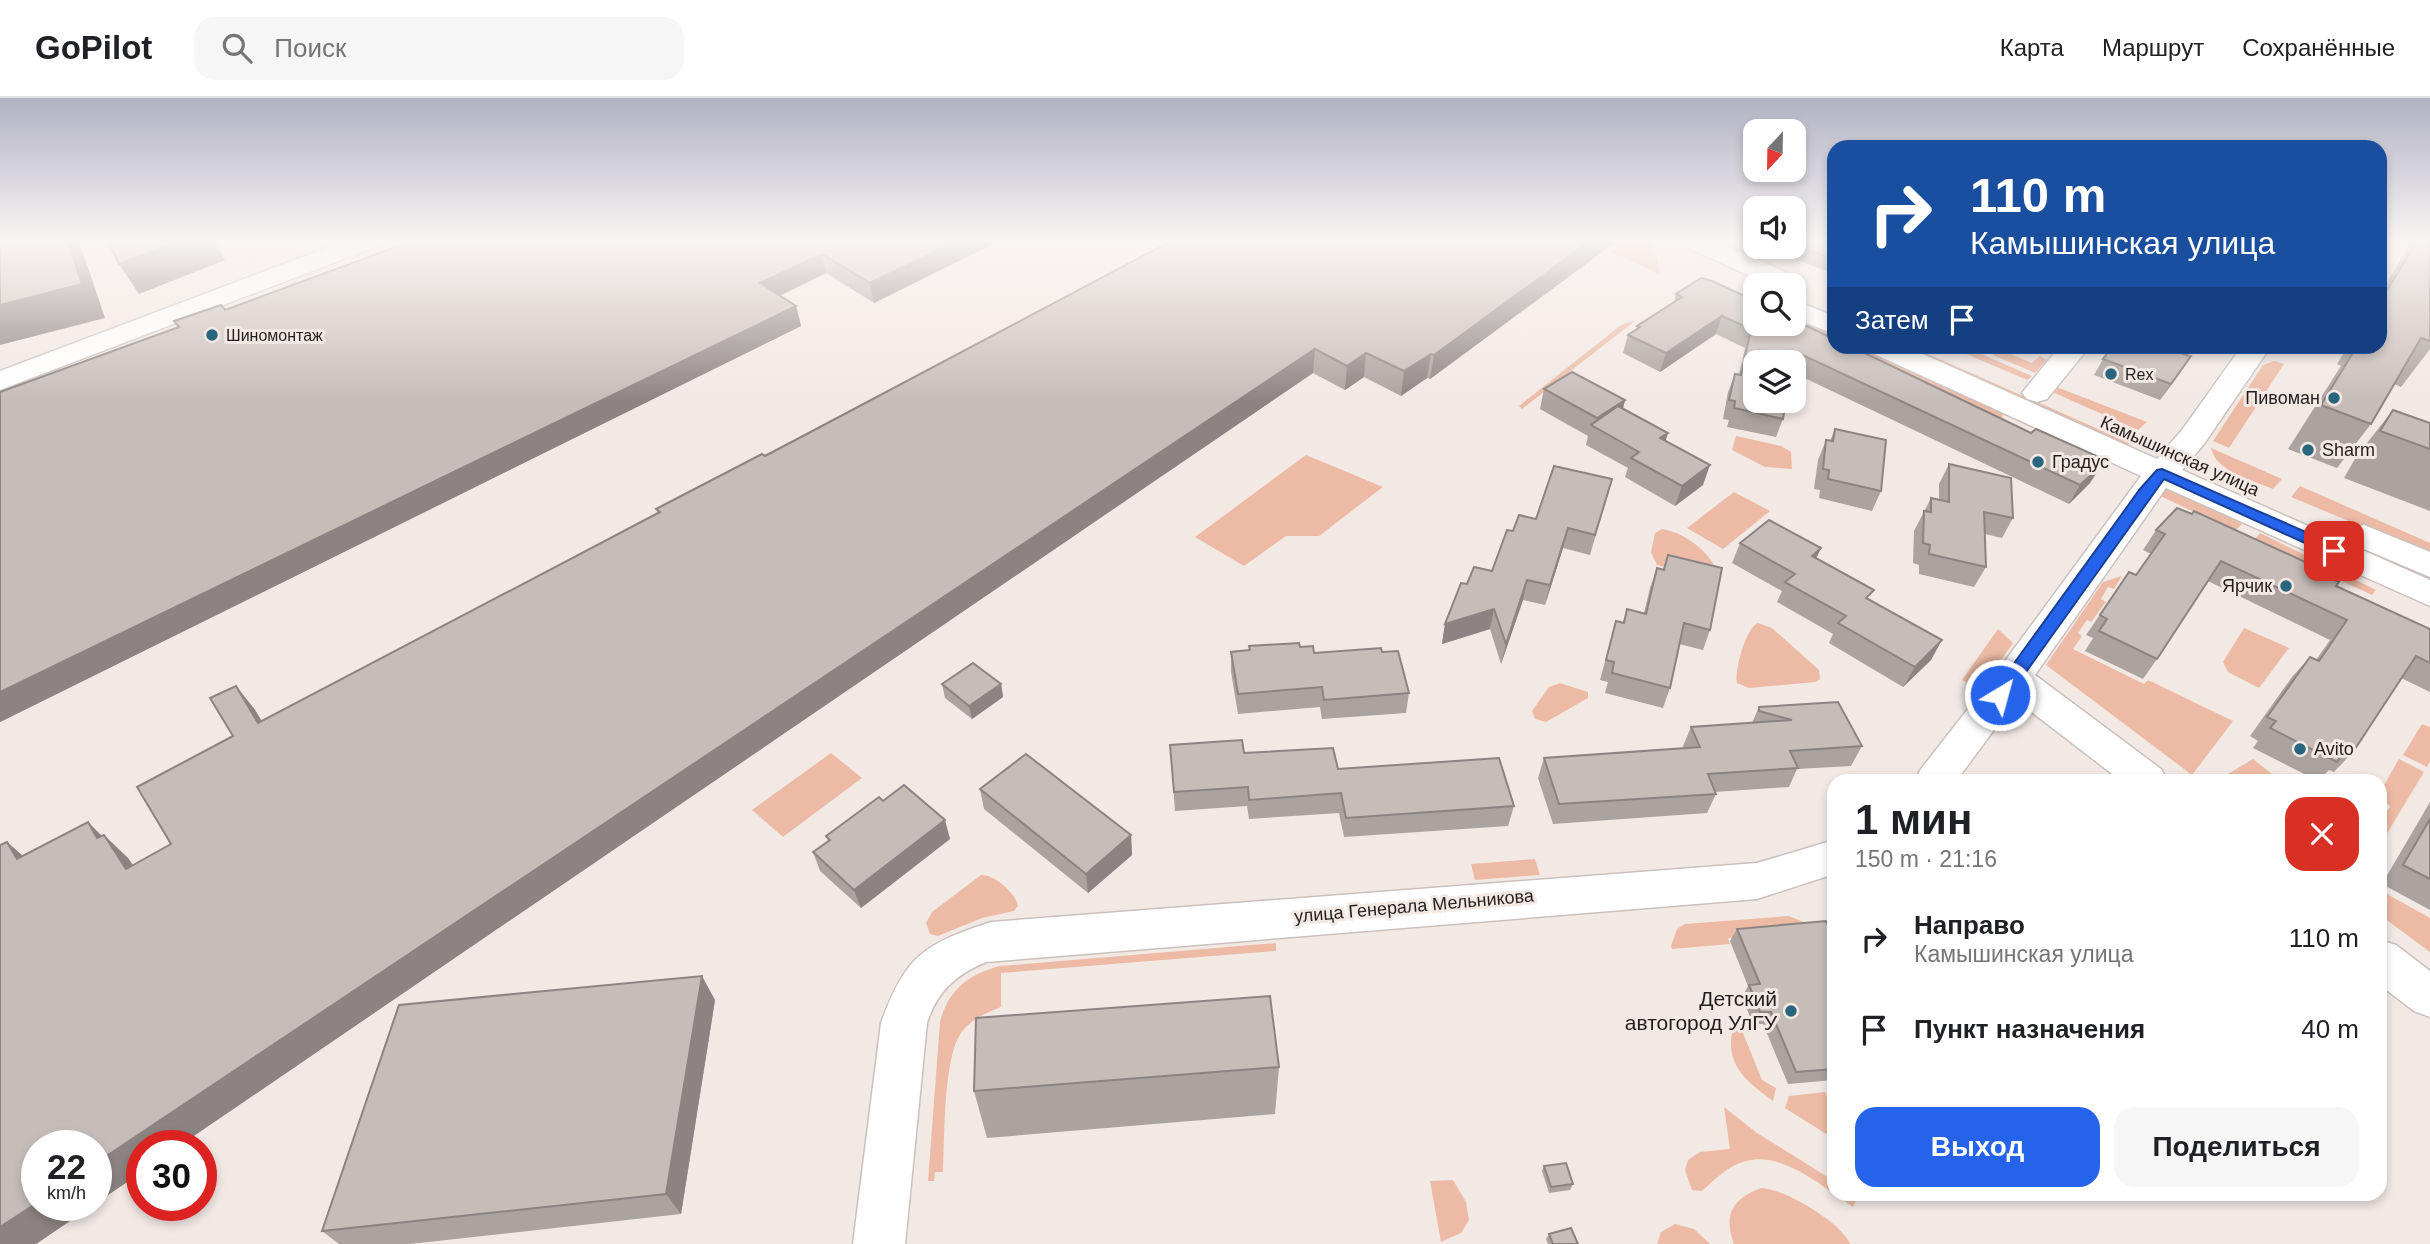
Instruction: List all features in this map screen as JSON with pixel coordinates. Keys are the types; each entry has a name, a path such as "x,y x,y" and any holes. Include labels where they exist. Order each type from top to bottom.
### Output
{"street":[{"path":"0,381 228,294"},
{"path":"1806,313 1827,323"},
{"name":"Камышинская улица","path":"1900,354 2170,464 2430,565"},
{"name":"Камышинская улица","path":"1948,354 2037,393 2170,464 2430,594"},
{"path":"2037,393 2069,354"},
{"path":"1940,774 2013,678 2145,492 2170,464 2251,354"},
{"path":"2013,678 2139,774"},
{"name":"улица Генерала Мельникова","path":"879,1244 904,1023 914,993 935,967 960,951 991,941 1757,881 1827,859"},
{"path":"2387,964 2430,997"}],"shaded area":[{"path":"1636,320 1522,409 1519,406 1621,325"},
{"path":"1806,321 1827,331 1827,344 1806,334"},
{"path":"1849,354 1877,354 2003,411 2002,420 2030,437"},
{"path":"1917,354 1928,354 2130,443 2126,447"},
{"path":"1966,354 1981,354 2032,376 2027,380"},
{"path":"2011,354 2032,363 2040,356 2047,360 2035,373 1993,355"},
{"path":"2274,361 2284,364 2229,448 2213,441 2263,365"},
{"path":"2054,386 2147,422 2138,430 2050,391"},
{"path":"1736,436 1781,446 1791,452 1792,469 1765,467 1732,450"},
{"path":"2211,448 2282,479 2273,489 2246,478 2220,463"},
{"path":"1306,455 1383,487 1319,536 1286,536 1244,566 1195,537"},
{"path":"2300,486 2430,543 2430,555 2291,497"},
{"path":"2167,487 2188,495 2242,524 2235,531 2156,494"},
{"path":"1734,492 1770,511 1723,549 1687,528"},
{"path":"1662,529 1677,533 1698,546 1710,558 1714,565 1713,572 1697,576 1657,565 1651,552 1655,533"},
{"path":"2260,533 2376,590 2372,595 2254,540"},
{"path":"2122,576 2114,589 2108,587 2101,599 2106,602 2091,622 2087,620 2078,633 2082,636 2073,649 2144,684 2148,680 2233,721 2193,774 2046,665 2103,582"},
{"path":"1758,623 1772,628 1819,670 1820,679 1816,682 1749,688 1737,683 1742,650 1749,632"},
{"path":"2244,628 2289,648 2259,688 2228,672 2223,662"},
{"path":"1998,629 2013,643 1980,689 1962,680"},
{"path":"1560,683 1588,692 1588,698 1546,722 1535,719 1532,711 1549,687"},
{"path":"2422,724 2430,727 2430,761 2427,767 2403,755"},
{"path":"831,753 862,778 783,837 752,810"},
{"path":"2253,759 2272,774 2228,774"},
{"path":"2399,759 2424,772 2387,833 2387,812 2390,807 2387,802 2387,780"},
{"path":"1535,859 1540,875 1475,880 1471,864"},
{"path":"981,875 998,881 1009,890 1018,906 1014,911 982,918 938,936 930,934 926,923 932,912"},
{"path":"2387,894 2430,918 2430,952 2387,920"},
{"path":"1789,916 1813,926 1815,931 1728,938 1730,944 1672,949 1671,946 1677,929 1685,924"},
{"path":"1276,943 1276,951 1001,973 1001,1007 969,1024 955,1045 946,1099 943,1172 935,1172 934,1181 928,1181 940,1022 948,1001 961,985 989,969 1000,966"},
{"path":"1736,1028 1743,1033 1762,1080 1776,1088 1773,1101 1739,1070 1732,1054 1731,1039"},
{"path":"1825,1092 1827,1135 1785,1108 1789,1096"},
{"path":"1724,1107 1757,1133 1827,1177 1827,1189 1788,1166 1760,1159 1734,1166 1702,1191 1692,1190 1685,1170 1688,1160 1700,1152 1730,1149"},
{"path":"1453,1180 1466,1202 1469,1220 1461,1233 1441,1242 1430,1181"},
{"path":"1761,1188 1783,1194 1811,1208 1836,1226 1850,1244 1734,1244 1730,1225 1732,1209 1743,1197"},
{"path":"1844,1201 1856,1201 1853,1207"},
{"path":"1675,1224 1694,1229 1710,1244 1657,1244 1661,1232"}],"building":[{"path":"0,294 41,294 0,305"},
{"path":"267,294 778,294 796,306 0,692 0,392 179,327 174,321 221,305 225,310"},
{"path":"1070,294 1517,294 1434,355 1431,354 1404,371 1366,353 1347,366 1315,349 145,1130 126,1130 126,1143 112,1152 112,1130 21,1130 21,1213 0,1227 0,845 7,842 17,859 88,822 97,838 104,835 126,869 171,844 137,787 233,736 210,698 236,686 258,723 660,512 656,509 762,454 765,456"},
{"path":"1677,294 1743,295 1743,325 1722,316 1666,353 1628,335 1640,327 1637,326 1682,297"},
{"path":"2387,294 2430,294 2430,341 2421,338 2371,424 2321,405 2352,354 2387,354"},
{"path":"1806,326 1827,336 1827,354 1867,354 2031,433 2036,429 2099,457 2095,461 2102,465 2080,485 1806,357 1806,350 1746,350 1749,336 1806,336"},
{"path":"2107,354 2191,356 2171,384 2103,359"},
{"path":"1743,366 1743,410 1734,408 1735,401 1729,400 1735,374 1741,375"},
{"path":"1572,372 1625,400 1597,418 1544,389"},
{"path":"1618,406 1668,433 1660,438 1710,465 1682,486 1631,458 1639,452 1591,425"},
{"path":"2393,410 2430,423 2430,449 2380,431"},
{"path":"1756,413 1784,413 1783,419"},
{"path":"1835,429 1886,440 1881,491 1828,479 1829,470 1823,469 1826,440 1833,441"},
{"path":"1949,464 2011,478 2013,518 1984,512 1986,567 1929,554 1930,545 1923,543 1924,511 1931,512 1931,498 1949,502"},
{"path":"1554,466 1612,479 1595,535 1568,528 1550,585 1527,580 1506,644 1494,609 1445,624 1461,583 1467,584 1474,567 1492,571 1507,530 1513,531 1519,515 1536,519"},
{"path":"2177,508 2192,514 2194,511 2327,572 2324,575 2339,582 2336,586 2430,629 2430,663 2416,656 2353,752 2345,749 2337,762 2270,728 2276,721 2267,717 2310,657 2319,661 2347,620 2221,561 2157,659 2099,631 2107,619 2100,615 2129,572 2136,575 2165,534 2156,530"},
{"path":"1769,520 1821,548 1812,556 1874,590 1866,598 1942,640 1915,667 1838,623 1846,616 1785,582 1795,574 1740,543"},
{"path":"1668,555 1722,568 1710,630 1684,623 1670,688 1612,673 1614,662 1606,660 1616,621 1624,623 1627,609 1646,614 1657,568 1664,570"},
{"path":"1299,643 1300,647 1313,646 1314,653 1381,648 1382,652 1398,651 1409,693 1324,700 1322,687 1238,694 1231,652 1250,650 1249,646"},
{"path":"973,663 1001,684 969,706 942,684"},
{"path":"1838,702 1862,746 1790,751 1798,768 1708,774 1716,794 1559,804 1544,758 1700,747 1691,727 1792,720 1759,711 1759,707"},
{"path":"1242,740 1244,753 1333,748 1338,769 1499,758 1514,806 1346,818 1341,793 1249,800 1248,787 1174,792 1170,745"},
{"path":"1026,754 1131,835 1086,874 980,789"},
{"path":"904,785 945,820 854,890 813,852 830,840 826,836 879,797 883,801"},
{"path":"2430,819 2430,879 2403,865"},
{"name":"Детский автогород УлГУ","path":"1826,921 1827,1070 1796,1072 1771,1012 1760,1012 1749,985 1760,984 1737,929"},
{"path":"702,976 666,1194 322,1231 399,1005"},
{"path":"1270,996 1279,1067 974,1091 976,1018"},
{"path":"1566,1163 1573,1184 1551,1187 1544,1166"},
{"path":"1571,1228 1578,1244 1553,1244 1549,1234"}],"place":[{"name":"Шиномонтаж","path":"212,335"},
{"name":"Rex","path":"2111,374"},
{"name":"Пивоман","path":"2334,398"},
{"name":"Sharm","path":"2308,450"},
{"name":"Градус","path":"2038,462"},
{"name":"Ярчик","path":"2286,586"},
{"name":"Avito","path":"2300,749"},
{"name":"Детский автогород УлГУ","path":"1791,1011"}],"route":[{"path":"2000,695 2145,492 2162,473 2334,551"}]}
